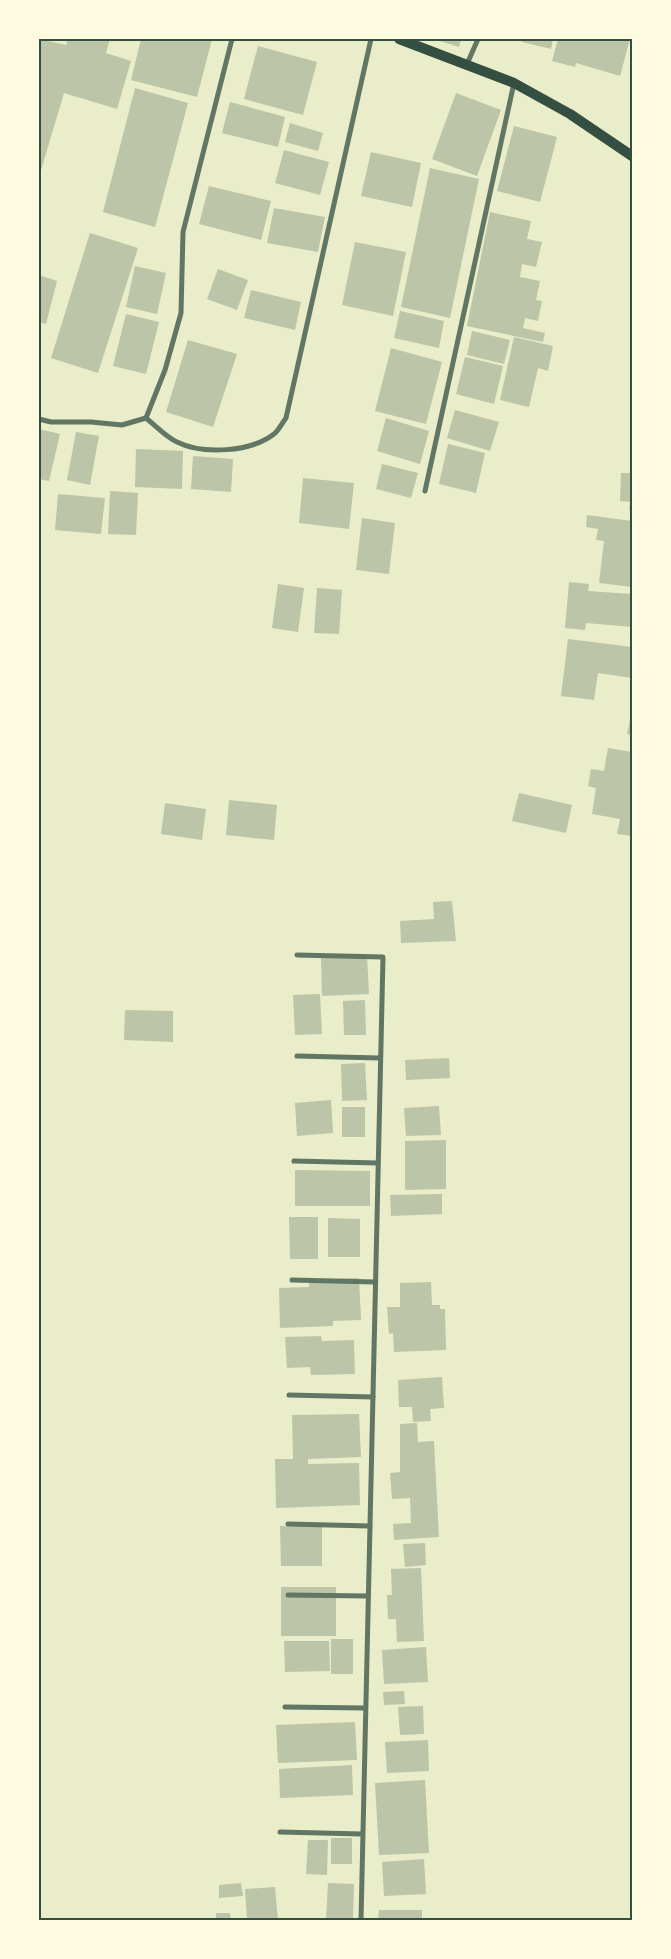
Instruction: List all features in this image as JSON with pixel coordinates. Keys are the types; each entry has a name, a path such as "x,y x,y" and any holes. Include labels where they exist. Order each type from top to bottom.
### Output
{"main road":[{"path":"399,39 514,83 570,114 632,156"}],"street":[{"path":"146,418 165,370 181,313 182,232 232,39"},
{"path":"146,418 177,442 201,448 226,451 254,444 275,434 286,418 371,39"},
{"path":"467,64 478,39"},
{"path":"425,491 514,83"},
{"path":"39,419 50,422 90,422 122,425 146,418"},
{"path":"297,955 383,957 361,1920"},
{"path":"297,1056 380,1058"},
{"path":"294,1161 378,1163"},
{"path":"292,1280 375,1282"},
{"path":"289,1395 372,1397"},
{"path":"288,1524 370,1526"},
{"path":"288,1594 368,1596"},
{"path":"285,1706 365,1708"},
{"path":"280,1832 362,1834"}],"building":[{"path":"39,39 66,45 68,39 110,39 106,53 131,61 117,109 64,93 39,177"},
{"path":"141,39 212,39 197,97 131,80"},
{"path":"434,39 461,39 459,47"},
{"path":"522,39 553,39 551,49 522,42"},
{"path":"558,39 630,39 620,76 576,63 575,67 552,61"},
{"path":"258,46 317,62 303,115 244,99"},
{"path":"135,88 188,103 155,227 103,212"},
{"path":"456,93 501,110 477,176 432,159"},
{"path":"230,102 285,117 278,147 222,133"},
{"path":"290,123 323,133 318,151 285,142"},
{"path":"514,126 557,137 540,202 497,191"},
{"path":"284,150 329,162 320,195 275,183"},
{"path":"371,152 421,163 412,207 361,196"},
{"path":"430,168 479,179 450,318 401,307"},
{"path":"209,186 271,201 261,240 199,224"},
{"path":"274,208 325,217 318,252 267,243"},
{"path":"490,212 531,221 527,239 542,242 536,267 522,264 520,277 540,281 536,300 542,301 538,321 525,318 523,328 545,333 543,342 467,326"},
{"path":"90,233 138,248 98,373 51,358"},
{"path":"355,242 406,252 393,316 342,305"},
{"path":"135,266 166,273 157,314 126,307"},
{"path":"218,269 248,280 237,310 207,299"},
{"path":"39,275 57,281 46,324 39,322"},
{"path":"251,290 301,302 295,330 244,318"},
{"path":"400,311 444,321 439,348 394,338"},
{"path":"126,314 159,322 146,374 113,366"},
{"path":"472,331 510,340 504,364 467,355"},
{"path":"514,337 553,346 548,371 538,368 529,407 500,400"},
{"path":"188,340 237,354 213,427 166,412"},
{"path":"391,348 442,362 426,424 375,411"},
{"path":"465,357 503,366 494,404 456,394"},
{"path":"455,410 499,422 490,451 447,438"},
{"path":"386,418 429,431 420,464 377,451"},
{"path":"39,429 60,434 49,481 39,479"},
{"path":"76,432 99,436 90,485 67,480"},
{"path":"448,444 485,453 476,493 439,484"},
{"path":"136,449 183,451 182,489 135,487"},
{"path":"193,456 233,459 231,492 191,489"},
{"path":"382,464 418,473 411,498 376,489"},
{"path":"621,473 632,473 632,511 629,511 630,502 620,501"},
{"path":"303,478 354,483 349,529 299,523"},
{"path":"110,491 138,493 136,535 108,534"},
{"path":"58,494 105,498 101,534 55,530"},
{"path":"587,515 632,521 632,587 599,583 604,541 596,540 598,529 586,527"},
{"path":"362,518 395,523 389,574 356,570"},
{"path":"569,582 589,584 588,591 632,594 632,627 586,623 585,630 565,628"},
{"path":"278,584 304,588 298,632 272,628"},
{"path":"317,588 342,590 339,634 314,633"},
{"path":"568,639 632,647 632,678 598,673 594,700 561,696"},
{"path":"632,716 632,735 627,734"},
{"path":"608,748 632,752 632,836 617,834 620,819 592,814 596,788 588,786 591,769 604,771"},
{"path":"519,793 572,805 566,833 512,821"},
{"path":"229,800 277,805 274,840 226,835"},
{"path":"165,803 206,809 202,840 161,834"},
{"path":"452,901 456,941 401,943 400,921 434,919 433,902"},
{"path":"367,955 369,994 322,996 321,957"},
{"path":"320,994 322,1034 295,1035 293,995"},
{"path":"365,1000 366,1035 344,1035 343,1001"},
{"path":"125,1010 173,1011 173,1042 124,1040"},
{"path":"449,1058 450,1078 406,1080 405,1060"},
{"path":"365,1063 367,1100 342,1101 341,1064"},
{"path":"331,1100 333,1133 297,1136 295,1103"},
{"path":"439,1106 441,1135 406,1136 404,1108"},
{"path":"342,1107 365,1107 365,1137 342,1137"},
{"path":"446,1140 446,1189 405,1190 405,1141"},
{"path":"295,1170 370,1171 370,1206 295,1206"},
{"path":"442,1194 442,1214 391,1216 390,1195"},
{"path":"289,1217 318,1217 318,1259 290,1259"},
{"path":"328,1218 360,1219 360,1257 328,1257"},
{"path":"359,1278 361,1320 333,1321 333,1326 280,1328 279,1288 309,1287 309,1280"},
{"path":"431,1282 432,1305 440,1305 440,1309 445,1309 446,1350 394,1352 393,1333 389,1334 387,1307 400,1307 400,1283"},
{"path":"321,1336 322,1341 354,1340 355,1374 311,1375 310,1367 287,1368 285,1337"},
{"path":"442,1377 444,1408 430,1409 431,1421 413,1422 412,1407 399,1407 398,1380"},
{"path":"359,1414 361,1457 308,1459 308,1464 359,1463 360,1505 276,1508 275,1459 293,1459 292,1415"},
{"path":"417,1423 418,1442 434,1441 439,1537 394,1540 393,1524 411,1523 410,1498 392,1499 390,1473 400,1472 400,1424"},
{"path":"280,1526 322,1526 322,1566 281,1566"},
{"path":"425,1543 426,1565 405,1567 403,1544"},
{"path":"421,1568 424,1641 397,1642 396,1619 388,1619 387,1595 392,1595 391,1569"},
{"path":"281,1587 336,1587 336,1636 281,1636"},
{"path":"331,1639 353,1639 353,1674 331,1674"},
{"path":"284,1641 329,1641 330,1671 285,1672"},
{"path":"426,1647 428,1682 384,1684 382,1650"},
{"path":"404,1691 405,1704 384,1705 383,1692"},
{"path":"423,1706 424,1734 400,1735 398,1707"},
{"path":"355,1722 357,1760 278,1763 276,1725"},
{"path":"428,1740 429,1771 387,1773 385,1742"},
{"path":"352,1765 353,1795 280,1798 279,1769"},
{"path":"425,1780 429,1853 379,1855 375,1783"},
{"path":"331,1838 352,1838 352,1864 331,1864"},
{"path":"308,1840 328,1840 327,1875 306,1874"},
{"path":"424,1859 426,1894 384,1896 382,1862"},
{"path":"241,1883 243,1896 219,1898 219,1885"},
{"path":"328,1883 354,1884 353,1920 326,1920"},
{"path":"275,1887 278,1920 247,1920 245,1889"},
{"path":"379,1910 422,1910 422,1920 378,1920"},
{"path":"216,1913 230,1913 231,1920 216,1920"}]}
